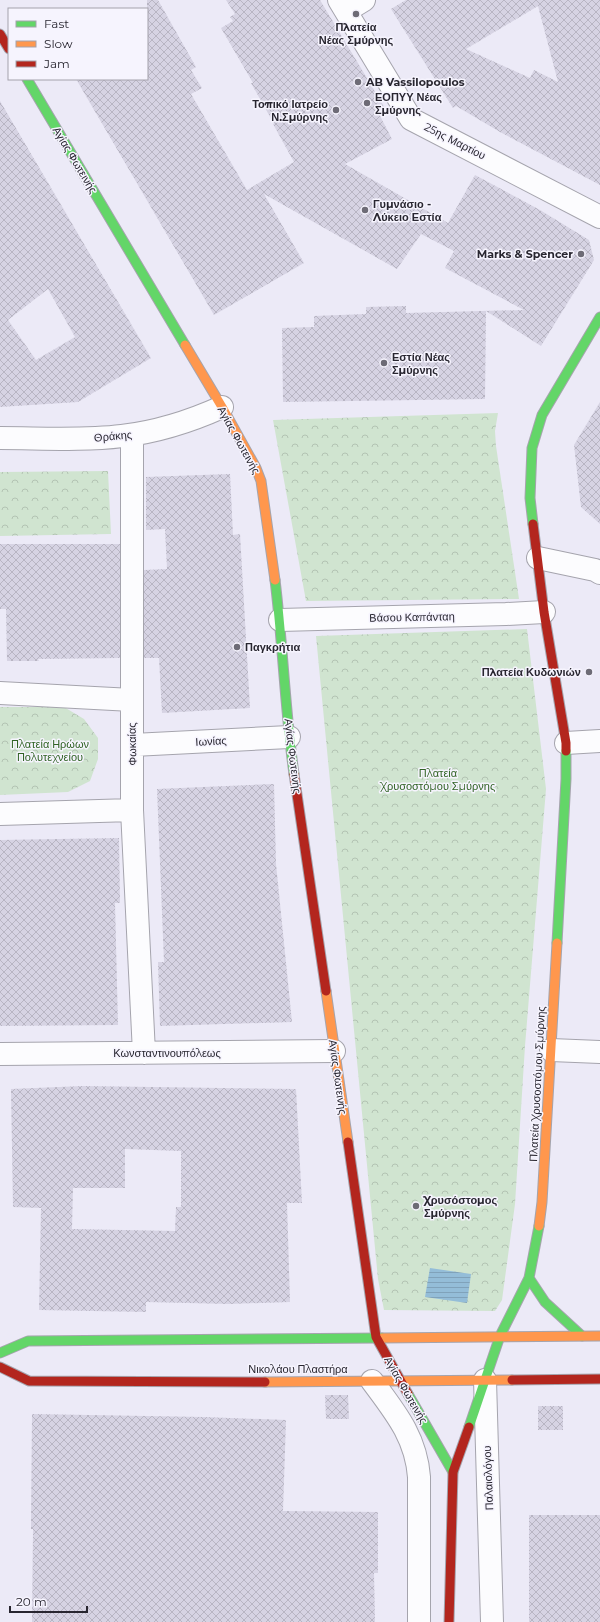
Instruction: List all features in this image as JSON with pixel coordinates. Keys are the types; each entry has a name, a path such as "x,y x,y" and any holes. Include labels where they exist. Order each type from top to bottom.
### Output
{"street":[{"path":"342,6 364,0"},
{"name":"25ης Μαρτίου","path":"342,6 411,119 600,217"},
{"path":"0,34 8,47"},
{"name":"Αγίας Φωτεινής","path":"28,80 222,407 256,468 261,481 280,620 290,737 376,1337 453,1472"},
{"name":"Πλατεία Χρυσοστόμου Σμύρνης","path":"500,1336 529,1278 542,1202 566,779 566,743 544,612 530,498 532,448 542,415 600,317"},
{"name":"Θράκης","path":"0,438 104,438 132,435 180,423 222,407"},
{"name":"Φωκαίας","path":"132,435 132,810 144,1053"},
{"path":"538,558 595,570 600,573"},
{"name":"Βάσου Καπάνταη","path":"280,620 544,612"},
{"path":"0,693 132,700"},
{"name":"Ιωνίας","path":"132,745 290,737"},
{"path":"566,743 600,741"},
{"path":"0,814 132,810"},
{"path":"551,1050 600,1052"},
{"name":"Κωνσταντινουπόλεως","path":"0,1054 334,1051"},
{"path":"529,1278 545,1302 582,1336"},
{"name":"Παλαιολόγου","path":"492,1622 485,1380 500,1336"},
{"path":"0,1353 28,1341 600,1336"},
{"name":"Νικολάου Πλαστήρα","path":"0,1367 29,1381 401,1382 600,1379"},
{"path":"449,1622 453,1472 485,1380"},
{"name":"Αγίας Φωτεινής","path":"372,1381 396,1412 405,1427 416,1454 419,1477 419,1622"}],"green space":[{"path":"498,413 495,431 496,446 519,599 306,601 273,420"},
{"path":"108,471 111,534 0,536 0,472"},
{"name":"Πλατεία Χρυσοστόμου Σμύρνης","path":"527,629 546,789 525,1046 515,1204 502,1300 495,1311 384,1310 378,1279 316,636"},
{"name":"Πλατεία Ηρώων Πολυτεχνείου","path":"0,707 64,707 84,719 98,738 98,759 90,781 68,792 0,795"}],"water":[{"path":"430,1268 471,1274 467,1303 425,1297"}],"building":[{"path":"147,0 158,0 196,67 191,70 202,88 191,94 247,190 294,162 251,83 253,83 221,28 233,21 230,17 235,14 226,0 320,0 385,108 378,112 392,139 345,164 448,223 475,175 540,210 589,240 594,260 541,346 486,311 485,399 283,402 282,328 314,327 314,316 366,314 366,307 406,306 406,313 524,310 445,268 454,251 421,234 397,269 264,194 304,263 214,315 77,80 148,80"},
{"path":"406,0 600,0 600,185 500,132 456,106 453,108 391,9","holes":["538,6 558,82 534,70 530,78 466,49"]},
{"path":"0,101 151,358 78,402 0,407","holes":["48,289 75,337 36,360 8,320"]},
{"path":"600,402 600,524 581,507 574,445"},
{"path":"230,474 233,535 240,534 250,708 162,713 159,658 144,658 144,570 167,569 165,529 146,530 146,477"},
{"path":"0,544 120,544 120,658 7,661 6,609 0,609"},
{"path":"274,784 276,864 292,1022 160,1026 158,962 164,962 157,789"},
{"path":"119,838 120,903 115,903 118,1025 0,1026 0,840"},
{"path":"83,1086 296,1089 302,1203 287,1203 290,1302 229,1304 146,1302 146,1312 39,1310 41,1208 13,1207 11,1089","holes":["125,1149 181,1151 181,1207 176,1207 175,1231 72,1229 73,1188 125,1188"]},
{"path":"325,1395 348,1395 349,1419 326,1419"},
{"path":"538,1406 563,1406 563,1430 538,1430"},
{"path":"32,1414 286,1420 283,1511 378,1512 378,1573 374,1573 375,1622 32,1622"},
{"path":"529,1515 600,1515 600,1622 529,1622"}],"traffic: fast":[{"path":"28,80 185,345"},
{"path":"533,524 530,498 532,448 542,415 600,317"},
{"path":"275,580 288,726 294,774"},
{"path":"557,943 566,779 566,751"},
{"path":"469,1427 500,1336 529,1278 539,1226"},
{"path":"529,1278 545,1302 582,1336"},
{"path":"0,1353 28,1341 382,1338"},
{"path":"408,1394 453,1472"}],"traffic: slow":[{"path":"185,345 222,407 256,468 261,481 275,580"},
{"path":"539,1226 542,1202 557,943"},
{"path":"326,991 348,1142"},
{"path":"382,1338 600,1336"},
{"path":"265,1382 512,1380"}],"traffic: jam":[{"path":"0,34 8,47"},
{"path":"533,524 544,612 566,743 566,751"},
{"path":"294,774 326,991"},
{"path":"348,1142 376,1337 408,1394"},
{"path":"0,1367 29,1381 265,1382"},
{"path":"512,1380 600,1379"},
{"path":"449,1622 453,1472 469,1427"}],"place":[{"name":"Πλατεία Νέας Σμύρνης","path":"356,14"},
{"name":"AB Vassilopoulos","path":"358,82"},
{"name":"ΕΟΠΥΥ Νέας Σμύρνης","path":"367,103"},
{"name":"Τοπικό Ιατρείο Ν.Σμύρνης","path":"336,110"},
{"name":"Γυμνάσιο - Λύκειο Εστία","path":"365,210"},
{"name":"Marks & Spencer","path":"581,254"},
{"name":"Εστία Νέας Σμύρνης","path":"384,363"},
{"name":"Παγκρήτια","path":"237,647"},
{"name":"Πλατεία Κυδωνιών","path":"589,672"},
{"name":"Χρυσόστομος Σμύρνης","path":"416,1206"}]}
